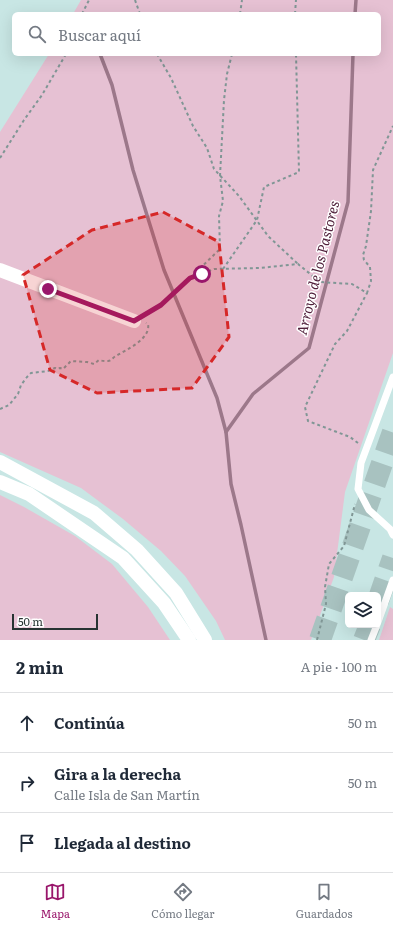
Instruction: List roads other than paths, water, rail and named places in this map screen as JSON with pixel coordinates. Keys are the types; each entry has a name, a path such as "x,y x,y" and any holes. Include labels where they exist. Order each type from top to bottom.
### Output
{"street":[{"path":"0,270 137,319"},
{"path":"0,462 94,513 137,550 176,593 205,640"},
{"path":"0,482 29,494 123,558 164,603 189,640"}],"lane":[{"path":"393,377 361,463 358,489 369,510 390,529 393,535"},
{"path":"381,614 393,580"},
{"path":"371,640 376,628"}],"waterway":[{"name":"Arroyo de los Pastores","path":"355,12 356,0"},
{"path":"101,56 112,85 133,170 164,270 217,398 226,432"},
{"name":"Arroyo de los Pastores","path":"266,640 231,484 226,432 253,394 309,348 348,202 353,56"}],"tunnel":[{"path":"320,640 393,432"},
{"path":"381,592 393,558"},
{"path":"364,640 369,628"}]}
